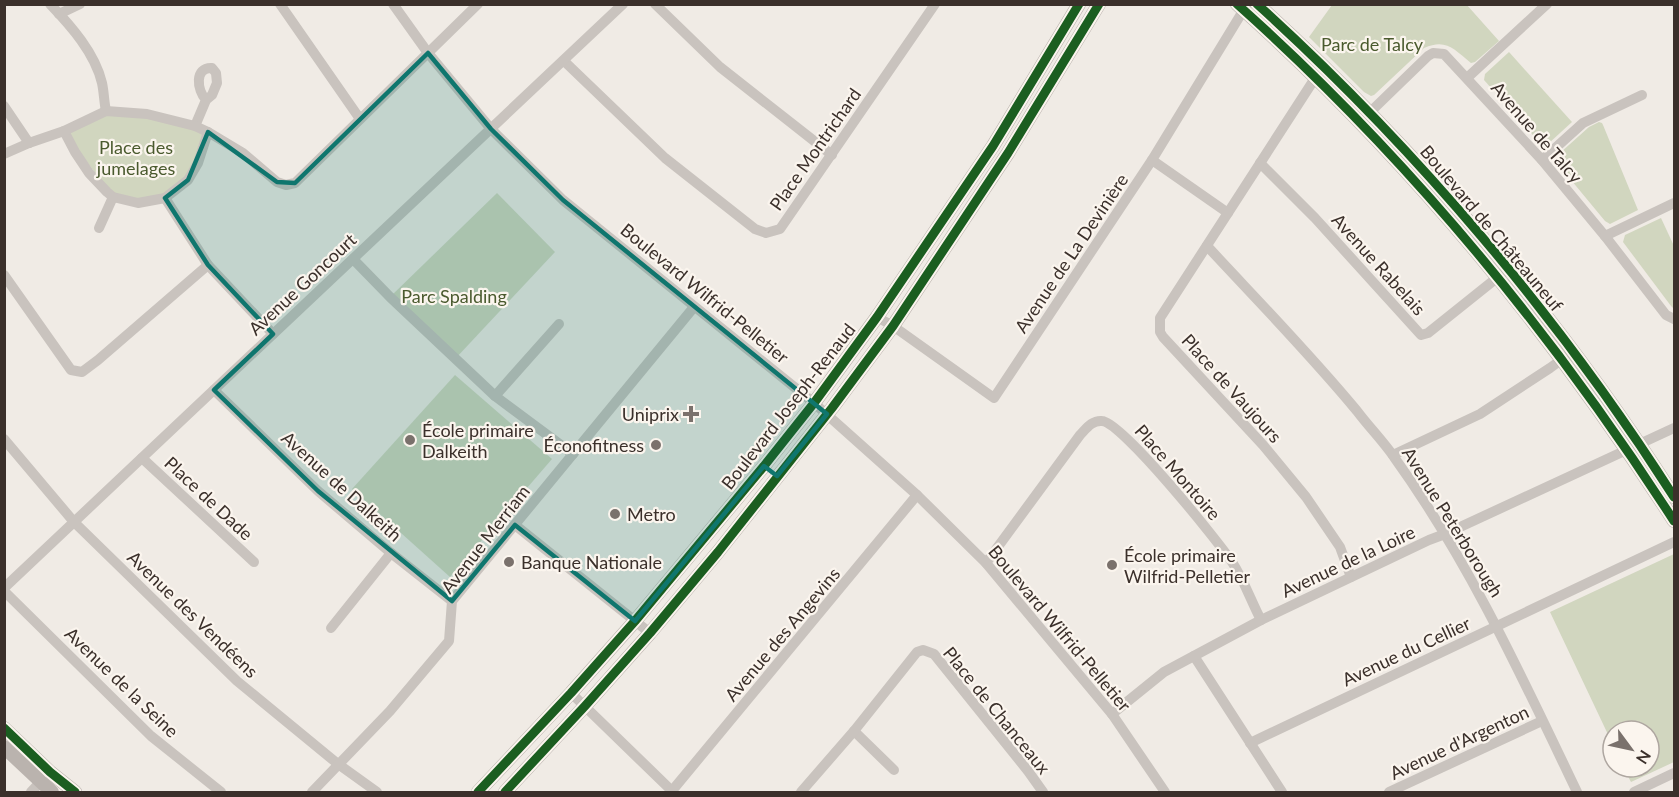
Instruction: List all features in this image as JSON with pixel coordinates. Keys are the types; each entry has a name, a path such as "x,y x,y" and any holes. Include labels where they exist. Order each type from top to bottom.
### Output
{"street":[{"path":"50,4 91,54 101,81 106,111"},
{"path":"59,14 80,4"},
{"path":"280,4 360,118"},
{"name":"Boulevard Wilfrid-Pelletier","path":"393,4 428,53 491,129 563,200 827,414 917,495 986,563 1112,714 1165,792"},
{"path":"4,154 29,142 64,131 106,111 147,114 195,126 208,132 243,153 278,182 286,185 295,183 478,4"},
{"name":"Avenue Goncourt","path":"4,589 623,4"},
{"path":"655,4 720,67 832,155"},
{"name":"Place Montrichard","path":"564,61 665,158 755,229 766,233 780,229 935,4"},
{"name":"Boulevard Joseph-Renaud","path":"478,792 635,621 814,403 878,317 993,146 1079,4"},
{"name":"Boulevard Joseph-Renaud","path":"505,792 650,633 827,414 893,326 1008,153 1099,4"},
{"name":"Boulevard de Châteauneuf","path":"1257,4 1364,118 1439,189 1674,497"},
{"path":"1467,78 1547,4"},
{"name":"Avenue de La Devinière","path":"878,317 994,399 1152,160 1243,6"},
{"name":"Boulevard de Châteauneuf","path":"1243,6 1319,72"},
{"name":"Avenue de Talcy","path":"1364,118 1428,56 1433,53 1444,54 1542,160 1666,315 1674,319"},
{"name":"Place de Vaujours","path":"1319,72 1160,318 1160,332 1263,445 1306,497 1340,547 1351,577"},
{"path":"1542,160 1583,123 1641,95"},
{"path":"195,126 206,100"},
{"path":"4,106 29,142"},
{"path":"64,131 89,173 113,197 138,202 165,198 188,180 198,163 208,132"},
{"path":"1152,160 1228,213"},
{"name":"Avenue Rabelais","path":"1260,163 1315,218 1421,335 1428,333 1503,273"},
{"path":"99,228 113,197"},
{"path":"165,198 208,265 273,334"},
{"path":"1605,236 1674,203"},
{"name":"Avenue Peterborough","path":"1207,246 1322,369 1393,455 1445,534 1497,626 1577,792"},
{"path":"353,259 495,396 573,454"},
{"path":"4,275 71,370 82,372 208,265"},
{"name":"Avenue Merriam","path":"312,792 390,711 449,641 452,601 694,307"},
{"path":"495,396 559,324"},
{"path":"1393,455 1480,414 1568,356"},
{"name":"Avenue de Dalkeith","path":"214,390 318,491 452,601"},
{"name":"Place Montoire","path":"986,563 1080,435 1092,423 1103,421 1117,428 1192,510 1233,563 1261,620"},
{"name":"Avenue de la Loire","path":"1112,714 1164,672 1261,620 1674,428"},
{"name":"Avenue des Vendéens","path":"4,439 74,522 237,681 338,764 377,792"},
{"name":"Boulevard de Châteauneuf","path":"1634,447 1674,521"},
{"name":"Place de Dade","path":"142,458 254,562"},
{"path":"764,466 777,476"},
{"name":"Avenue des Angevins","path":"671,792 917,495"},
{"path":"515,525 650,633"},
{"path":"702,540 717,552"},
{"name":"Avenue du Cellier","path":"1250,743 1674,542"},
{"path":"331,628 391,553"},
{"name":"Avenue de la Seine","path":"4,589 151,736 221,792"},
{"name":"Place de Chanceaux","path":"801,792 854,731 917,652 923,651 934,654 1043,792"},
{"path":"1194,656 1282,792"},
{"path":"571,693 671,792"},
{"name":"Avenue d'Argenton","path":"1389,792 1542,721"},
{"path":"4,728 50,772 75,792"},
{"path":"854,731 894,770"},
{"path":"4,747 36,788 52,792"},
{"path":"36,788 50,772"},
{"path":"1634,792 1674,773"}],"highlighted area":[{"path":"428,53 491,129 563,200 827,414 777,476 764,466 635,621 515,525 452,601 318,491 214,390 273,334 208,265 165,198 188,180 208,132 277,182 295,183"}],"green space":[{"name":"Parc de Talcy","path":"1466,4 1499,41 1471,63 1449,46 1438,44 1424,48 1371,96 1364,92 1309,37 1332,5"},
{"path":"1509,52 1572,122 1548,144 1543,145 1539,142 1484,80 1485,74"},
{"name":"Place des jumelages","path":"106,111 147,114 208,132 198,163 172,193 138,203 113,197 64,131"},
{"path":"1599,122 1603,125 1638,210 1610,224 1605,221 1557,163 1560,153 1589,127"},
{"name":"Parc Spalding","path":"497,193 555,252 455,359 390,297"},
{"path":"1661,218 1674,246 1674,309 1623,242 1625,235"},
{"path":"455,375 552,459 450,577 352,489"},
{"path":"1674,554 1674,762 1661,768 1661,719 1601,720 1550,612"}],"cycle path":[{"path":"478,792 635,621 814,403 877,317 993,146 1079,4"},
{"path":"505,792 650,633 718,552 832,408 893,326 1008,153 1099,4"},
{"path":"1237,4 1359,122 1473,248 1578,382 1674,521"},
{"path":"1257,4 1373,116 1482,237 1583,365 1630,430 1674,497"},
{"path":"4,728 50,772 75,792"}],"place":[{"name":"Uniprix","path":"691,414"},
{"name":"École primaire Dalkeith","path":"410,440"},
{"name":"Éconofitness","path":"656,445"},
{"name":"Metro","path":"615,514"},
{"name":"Banque Nationale","path":"509,562"},
{"name":"École primaire Wilfrid-Pelletier","path":"1112,565"}]}
